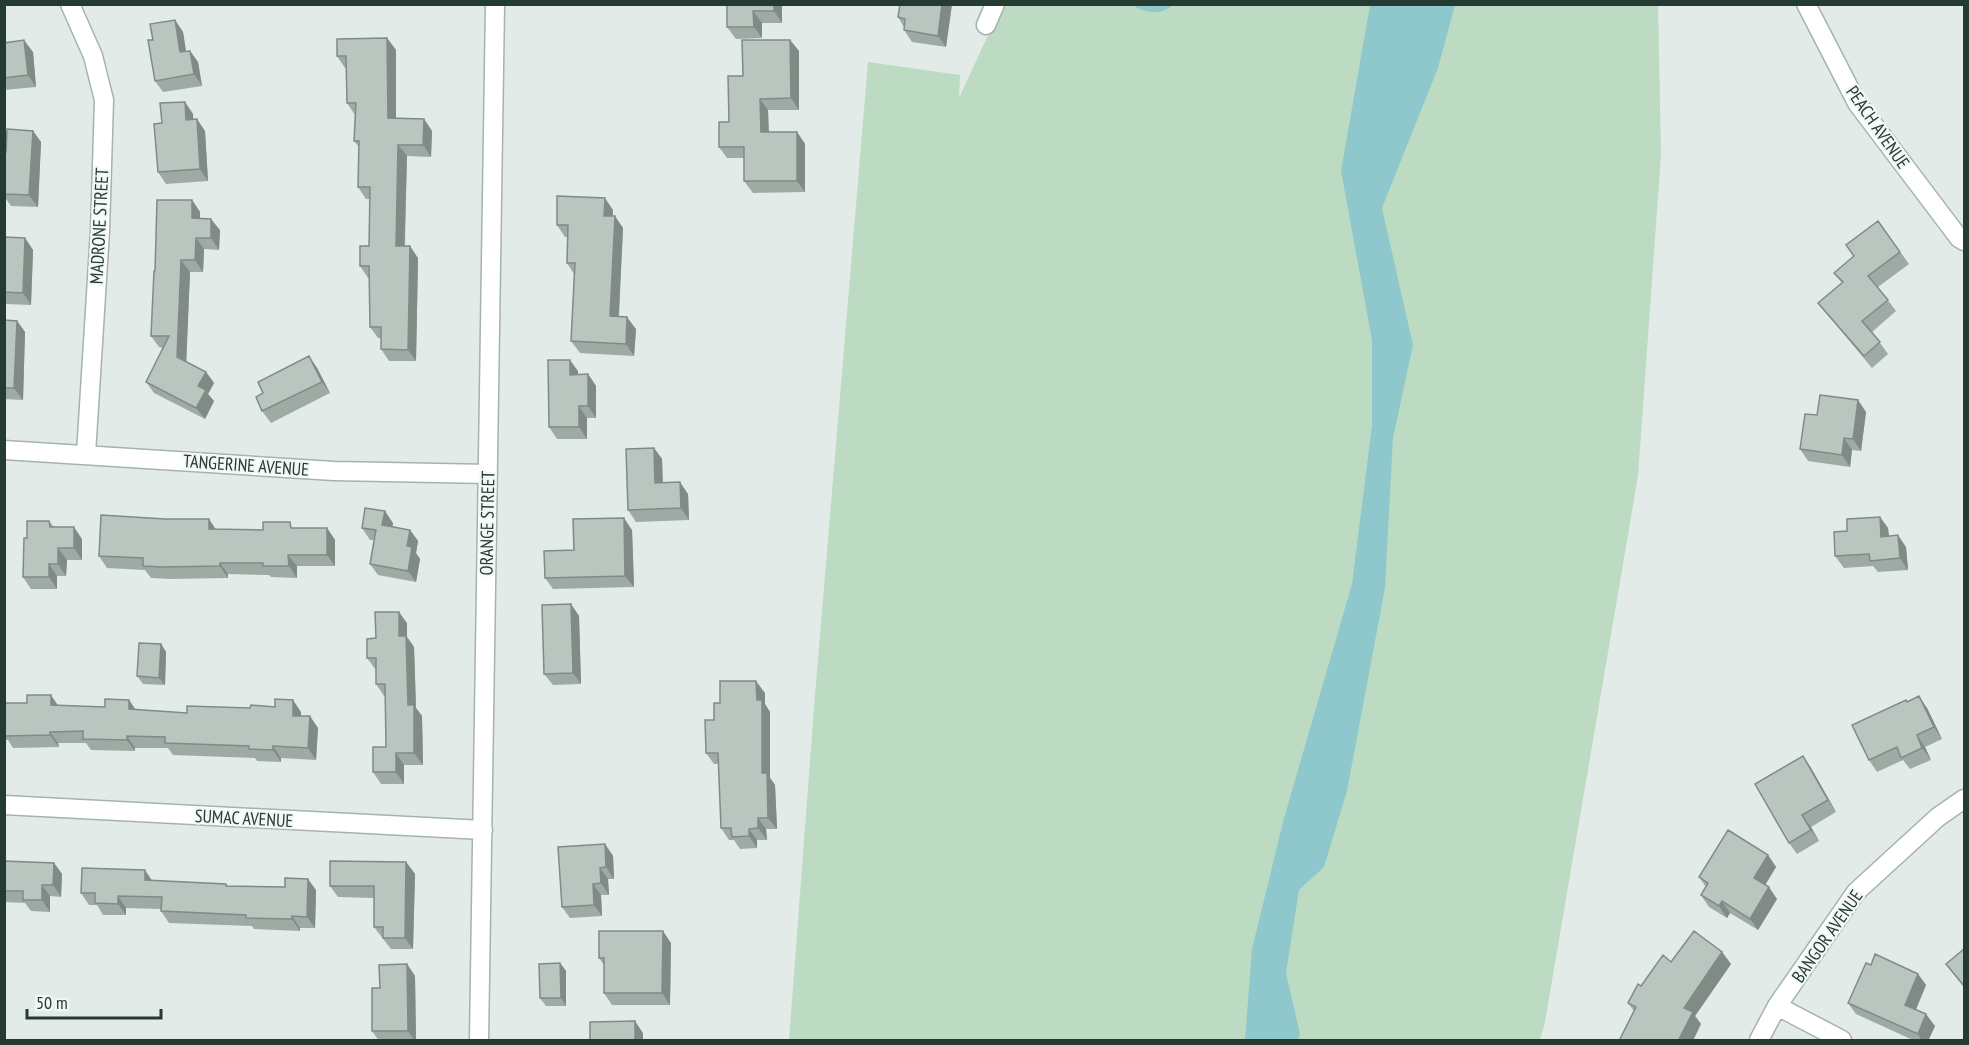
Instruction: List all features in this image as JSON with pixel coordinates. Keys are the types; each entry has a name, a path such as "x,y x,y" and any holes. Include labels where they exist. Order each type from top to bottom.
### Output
{"street":[{"name":"MADRONE STREET","path":"70,4 93,56 104,100 100,231 86,454"},
{"name":"ORANGE STREET","path":"479,1041 495,4"},
{"path":"986,25 995,4"},
{"name":"PEACH AVENUE","path":"1806,4 1857,103 1959,238 1965,241"},
{"name":"TANGERINE AVENUE","path":"4,450 334,471 488,474"},
{"name":"BANGOR AVENUE","path":"1760,1041 1777,1006 1856,892 1938,817 1965,799"},
{"name":"SUMAC AVENUE","path":"4,805 483,830"},
{"path":"1777,1006 1842,1041"}],"green space":[{"path":"1002,5 1658,5 1661,155 1638,476 1545,1022 1540,1040 789,1040 815,695 868,62 960,75 959,98"}],"water":[{"path":"1173,4 1158,12 1143,10 1132,5"},
{"path":"1370,5 1455,5 1438,68 1382,208 1413,345 1393,438 1385,588 1347,791 1324,867 1299,890 1286,973 1300,1034 1298,1040 1245,1040 1252,949 1284,818 1352,584 1372,425 1372,340 1341,171"}],"building":[{"path":"727,4 774,4 774,11 753,11 754,27 727,27"},
{"path":"900,4 942,4 938,36 904,30 905,19 898,17"},
{"path":"175,20 180,52 190,51 194,74 155,81 148,40 153,40 150,24"},
{"path":"387,38 388,118 424,119 423,145 398,145 396,246 410,246 408,350 381,349 381,327 370,327 369,266 360,266 360,246 369,246 370,187 358,187 359,141 354,141 356,103 347,103 346,56 337,56 337,39"},
{"path":"24,40 28,75 4,78 4,43"},
{"path":"742,40 790,40 791,98 760,99 761,132 797,132 797,181 744,181 744,147 719,147 719,122 729,122 728,76 743,76"},
{"path":"185,102 186,120 197,119 200,169 158,172 154,124 162,123 160,103"},
{"path":"7,129 33,131 29,195 4,194 4,152 6,152"},
{"path":"557,196 605,198 604,216 615,216 610,316 627,317 626,344 571,341 575,263 567,263 568,225 557,225"},
{"path":"157,200 192,200 192,218 211,219 211,238 196,238 195,260 181,260 177,357 206,372 198,386 206,390 196,408 146,382 169,336 151,336"},
{"path":"1878,221 1900,252 1868,276 1888,300 1862,321 1880,342 1864,356 1818,303 1843,282 1834,273 1854,256 1846,245"},
{"path":"4,237 25,238 23,293 4,292"},
{"path":"4,320 17,321 14,388 4,388"},
{"path":"309,356 322,382 262,411 256,397 263,393 258,382"},
{"path":"548,360 570,360 570,375 588,374 588,406 579,406 579,427 549,427"},
{"path":"1820,395 1858,400 1853,439 1844,438 1842,455 1800,449 1805,414 1817,415"},
{"path":"654,448 655,483 680,482 681,508 628,510 626,449"},
{"path":"365,508 385,511 382,525 410,530 407,546 412,547 408,571 370,564 376,530 362,528"},
{"path":"101,515 209,519 209,529 263,530 263,522 290,522 291,528 327,528 327,555 288,555 289,566 263,566 263,563 220,563 220,566 143,566 143,558 99,556"},
{"path":"1880,517 1881,537 1898,535 1900,558 1870,561 1869,554 1835,556 1834,532 1847,531 1847,519"},
{"path":"624,518 625,576 545,578 544,551 574,550 573,519"},
{"path":"27,521 49,521 50,527 74,527 74,548 58,548 58,564 49,564 49,577 23,577"},
{"path":"571,604 573,673 544,674 542,605"},
{"path":"375,612 399,612 399,636 406,636 408,705 414,705 414,753 396,753 396,772 373,772 373,747 386,747 385,684 376,684 376,658 367,658 367,639 376,638"},
{"path":"139,643 161,644 159,678 137,676"},
{"path":"720,681 756,681 757,700 762,700 762,773 767,773 768,818 758,818 758,828 749,829 749,836 732,837 731,828 721,828 718,753 706,753 705,720 714,720 714,703 720,703"},
{"path":"27,695 51,695 51,705 105,707 105,699 129,700 129,709 187,713 187,706 275,707 275,699 293,700 293,716 310,716 308,748 273,746 273,750 249,749 249,746 165,743 165,737 127,736 127,740 83,739 83,731 50,732 50,735 5,736 4,703 27,703"},
{"path":"1919,696 1934,727 1917,735 1922,748 1901,758 1897,747 1869,760 1852,725"},
{"path":"1803,756 1828,800 1802,815 1811,830 1789,843 1755,784"},
{"path":"1728,830 1768,855 1754,878 1769,887 1750,919 1722,901 1719,906 1701,895 1708,883 1699,877"},
{"path":"605,844 606,867 600,868 601,883 593,884 594,905 562,907 558,847"},
{"path":"4,861 54,863 53,885 42,885 42,900 23,900 23,891 4,891"},
{"path":"330,861 406,862 405,938 383,938 383,927 374,927 374,886 330,886"},
{"path":"82,868 145,870 145,880 226,884 226,886 285,887 285,878 308,879 307,917 246,918 246,915 161,911 162,897 118,896 118,904 95,903 95,893 81,893"},
{"path":"599,931 663,931 662,993 604,993 604,958 599,958"},
{"path":"1694,931 1722,952 1684,1008 1693,1012 1678,1041 1619,1041 1636,1007 1628,1003 1638,984 1641,986 1663,955 1671,962"},
{"path":"1965,948 1965,987 1946,964"},
{"path":"1875,954 1918,974 1905,1005 1926,1014 1918,1034 1848,1003 1866,963 1871,965"},
{"path":"560,963 561,998 540,998 539,964"},
{"path":"407,964 408,1031 372,1031 372,988 380,988 379,965"},
{"path":"635,1021 635,1041 590,1041 590,1022"}]}
